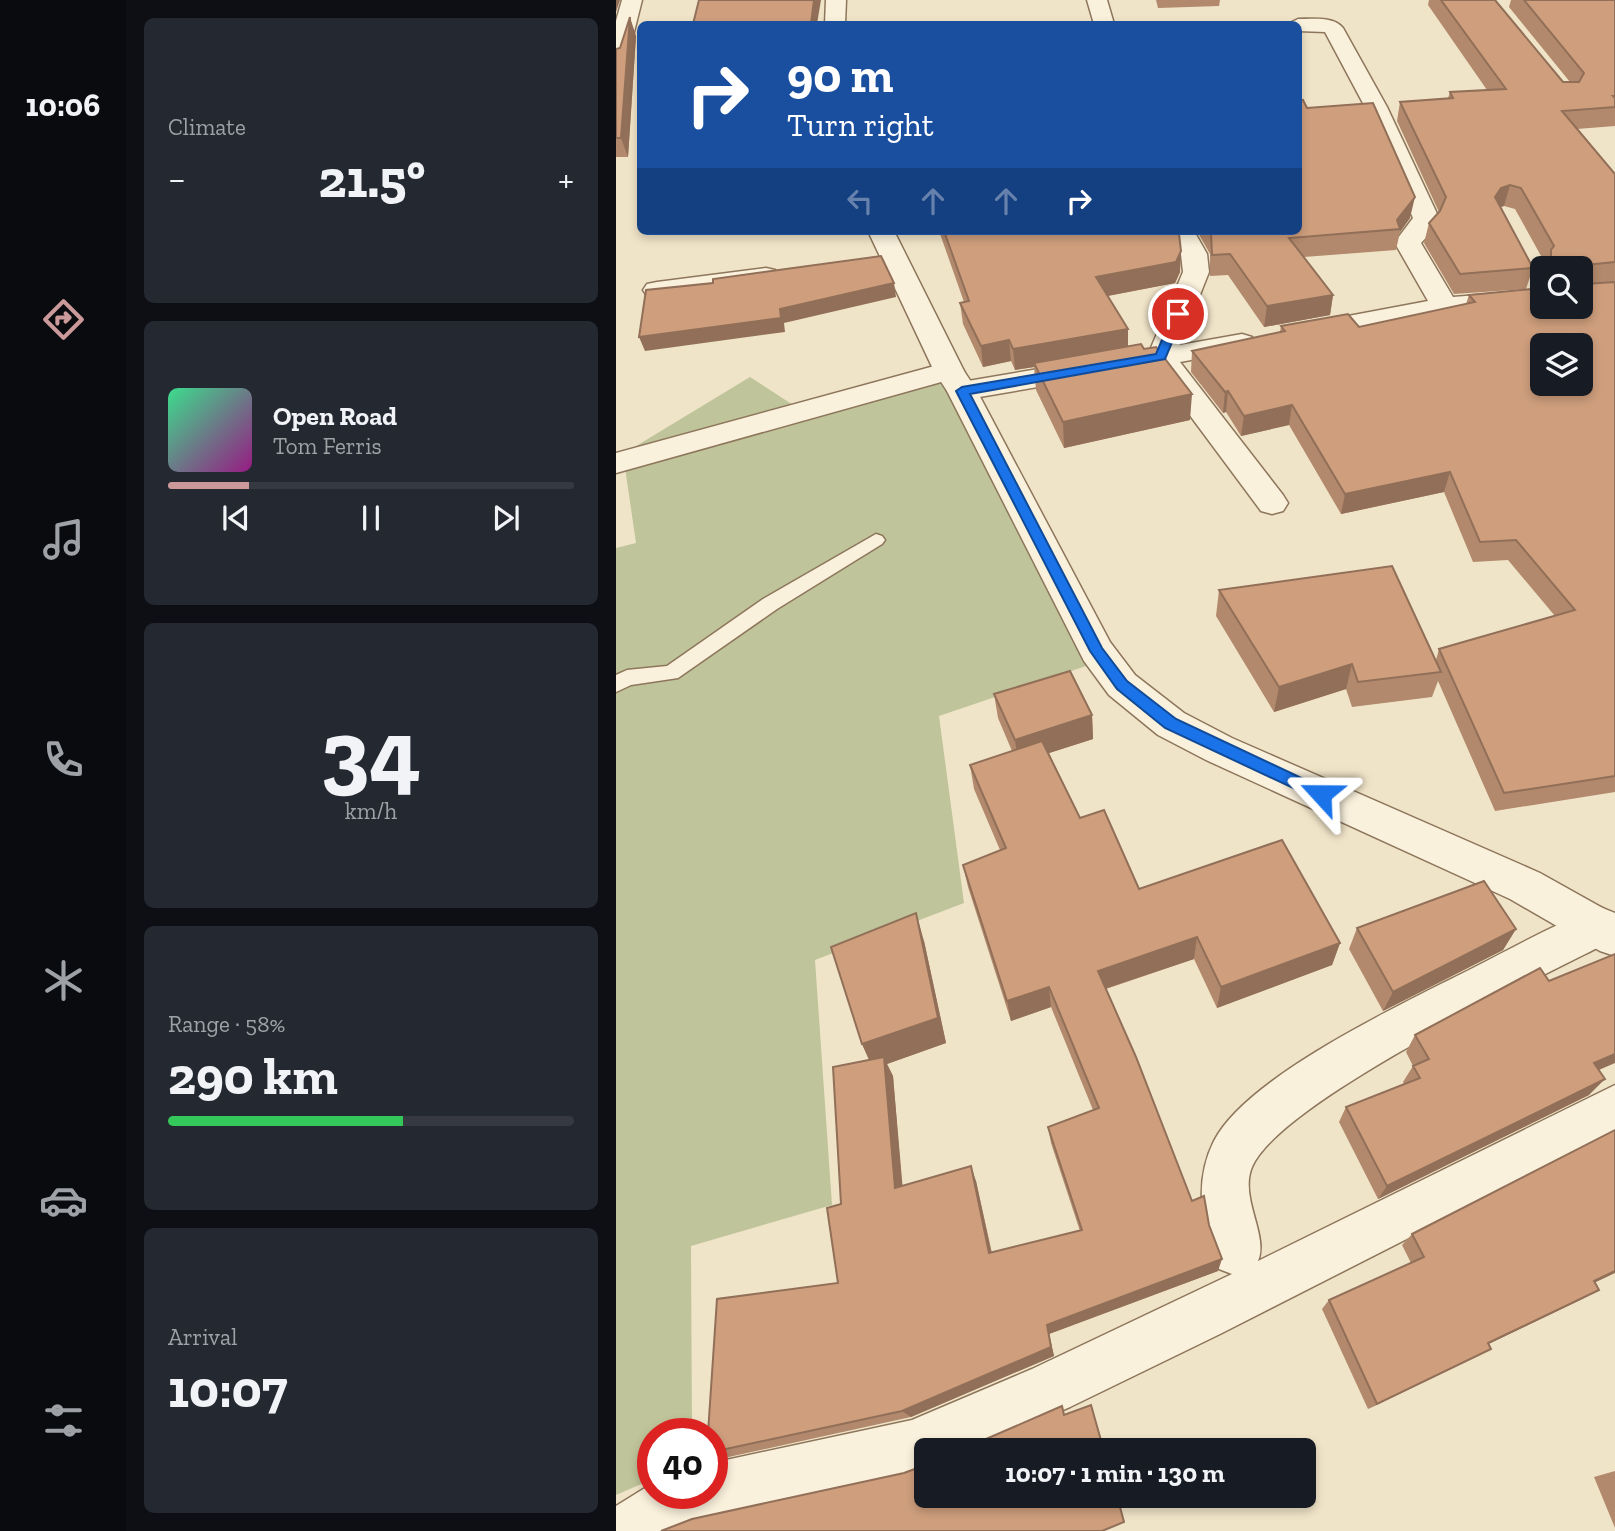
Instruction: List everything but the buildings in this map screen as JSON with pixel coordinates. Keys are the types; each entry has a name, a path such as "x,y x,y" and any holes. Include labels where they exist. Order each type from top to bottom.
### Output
{"street":[{"path":"632,0 616,60 637,58"},
{"path":"835,21 836,0"},
{"path":"1097,0 1103,21"},
{"path":"1302,25 1333,28 1376,107 1425,212 1424,225 1410,240 1409,245 1445,306"},
{"path":"1161,357 1196,272 1194,254 1183,235"},
{"path":"882,251 956,381 1097,651 1122,685 1171,724 1219,749 1525,886 1607,931"},
{"path":"657,290 795,272"},
{"path":"616,463 956,381 1161,357 1530,290"},
{"path":"1161,357 1272,503"},
{"path":"1237,1251 1225,1192 1226,1174 1230,1157 1240,1142 1268,1115 1312,1079 1439,1009 1607,931"},
{"path":"728,1487 912,1447 1051,1388 1202,1316 1615,1108"},
{"path":"630,1531 643,1518 661,1509"}],"lane":[{"path":"616,684 627,678 671,673 770,604 876,540"}],"green space":[{"path":"750,377 813,418 950,380 1086,666 939,716 964,903 815,960 832,1205 691,1246 692,1418 637,1418 637,1486 616,1495 616,548 636,543 623,454"}],"route":[{"path":"1178,314 1161,357 962,391 1097,651 1122,685 1171,724 1219,749 1321,794"}]}
